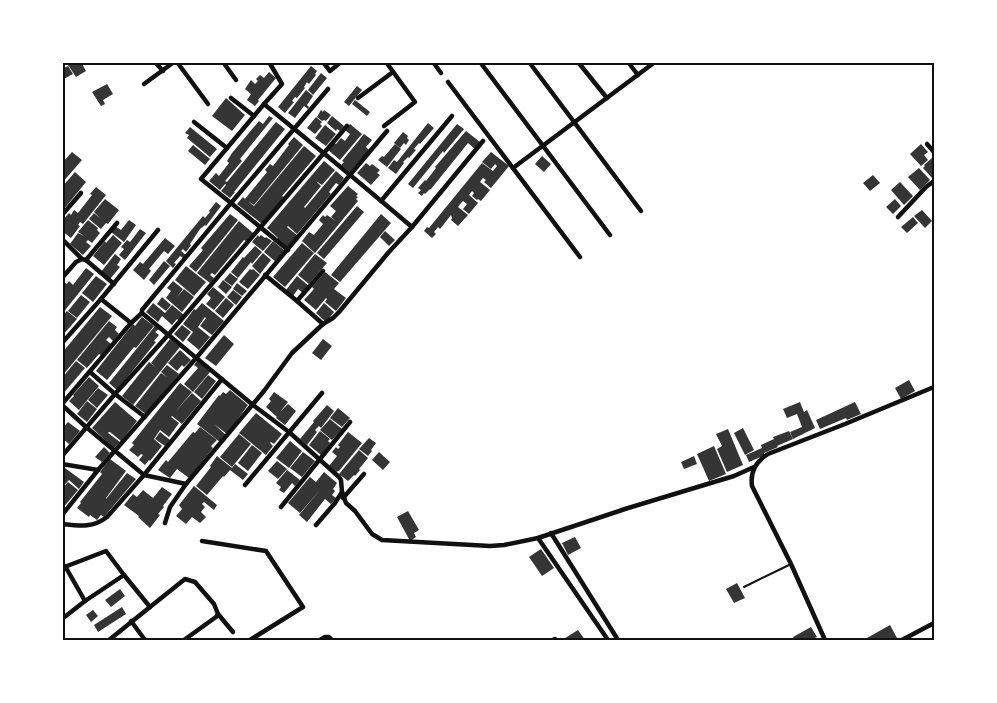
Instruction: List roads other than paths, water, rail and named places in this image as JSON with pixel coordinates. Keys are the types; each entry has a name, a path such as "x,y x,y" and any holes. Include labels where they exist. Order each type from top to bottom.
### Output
{"street":[{"path":"155,62 163,71"},
{"path":"144,84 176,62 208,104"},
{"path":"223,62 236,80"},
{"path":"269,62 282,84 202,179 288,250"},
{"path":"323,62 330,71 341,62"},
{"path":"384,126 415,102 386,62"},
{"path":"433,62 440,73"},
{"path":"480,62 610,235"},
{"path":"529,62 641,212"},
{"path":"578,62 607,98"},
{"path":"628,62 638,75"},
{"path":"513,168 655,62"},
{"path":"358,98 393,72"},
{"path":"448,82 580,257"},
{"path":"186,484 144,475 86,427 62,404 142,312 176,268 328,89"},
{"path":"231,98 254,116"},
{"path":"264,104 412,226"},
{"path":"381,201 452,116"},
{"path":"194,122 228,148"},
{"path":"62,456 262,227 347,126"},
{"path":"62,515 98,470 197,357 388,131"},
{"path":"165,523 170,508 186,484 253,404 292,353 323,324 334,318 483,141"},
{"path":"927,144 934,152"},
{"path":"898,217 934,181"},
{"path":"62,215 81,193"},
{"path":"62,278 76,262 84,259 117,223"},
{"path":"62,343 158,230"},
{"path":"62,239 114,284"},
{"path":"297,301 323,271"},
{"path":"265,275 323,324"},
{"path":"101,299 131,323"},
{"path":"142,312 339,476 342,495 346,503 355,511 372,534 382,540 490,546 512,544 538,538 734,476 754,467"},
{"path":"90,372 145,417"},
{"path":"62,524 91,525 107,517 144,475 222,379"},
{"path":"825,640 792,564 752,486 751,479 754,467 757,462 768,454 934,387"},
{"path":"245,485 322,393"},
{"path":"281,507 350,422"},
{"path":"62,464 98,470"},
{"path":"316,525 342,495 364,474"},
{"path":"551,533 618,640"},
{"path":"538,538 608,640"},
{"path":"202,541 266,551 303,607 250,640"},
{"path":"85,601 64,567 106,551 150,606"},
{"path":"62,618 124,574"},
{"path":"109,640 185,579 195,582 214,604 218,614 233,632"},
{"path":"184,640 216,618 218,614"},
{"path":"131,621 145,640"},
{"path":"598,626 606,622"},
{"path":"902,640 934,626"},
{"path":"320,640 325,637 332,640"}],"lane":[{"path":"744,587 792,564"}]}
